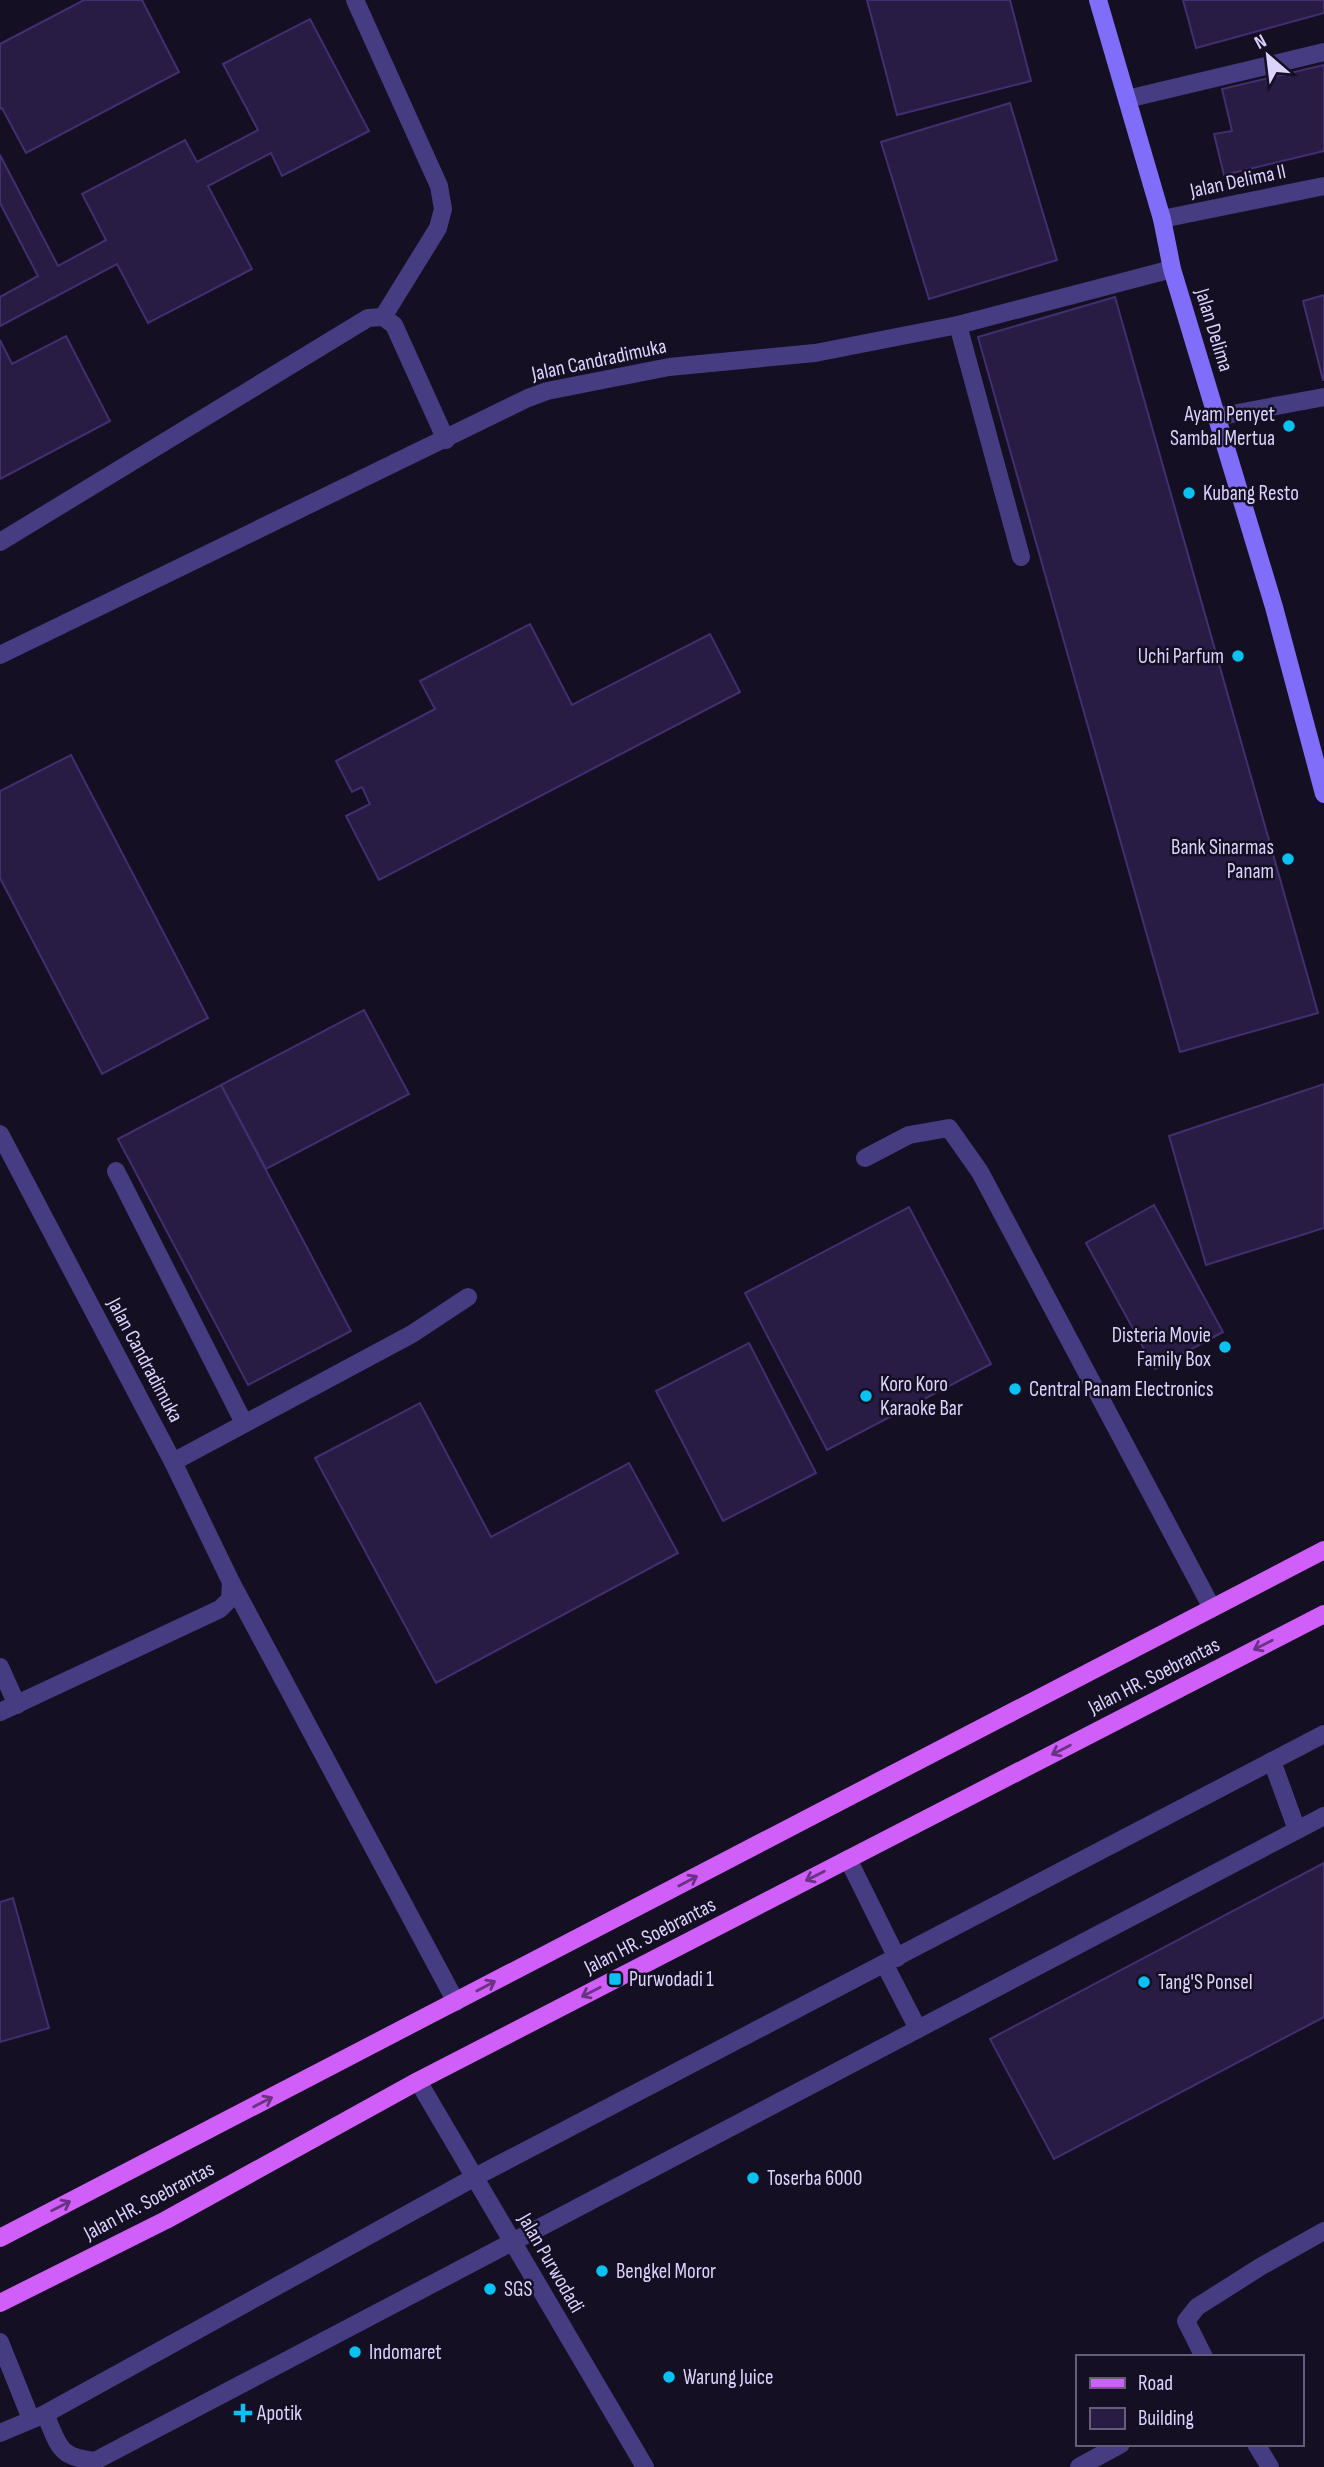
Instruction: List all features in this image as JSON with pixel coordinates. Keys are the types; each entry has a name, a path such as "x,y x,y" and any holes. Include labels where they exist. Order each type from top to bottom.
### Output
{"main road":[{"name":"Jalan Delima","path":"1098,0 1162,219 1172,269 1274,607 1324,794"},
{"name":"Jalan HR. Soebrantas","path":"0,2238 1324,1550"},
{"name":"Jalan HR. Soebrantas","path":"0,2303 166,2220 418,2081 1324,1614"}],"street":[{"path":"355,0 439,186 443,209 438,228 383,317"},
{"path":"1127,99 1324,52"},
{"name":"Jalan Delima II","path":"1162,219 1324,186"},
{"name":"Jalan Candradimuka","path":"0,655 547,391 669,368 815,353 958,325 1172,269"},
{"path":"0,542 368,318 383,317 394,325 446,440"},
{"path":"958,325 1021,557"},
{"path":"1216,417 1324,397"},
{"path":"865,1158 909,1135 949,1128 980,1172 1212,1608"},
{"name":"Jalan Candradimuka","path":"0,1134 173,1462 231,1582 456,2002"},
{"path":"116,1171 244,1423"},
{"path":"173,1462 412,1334 468,1297"},
{"path":"0,1712 220,1609 230,1599 231,1582"},
{"path":"0,1667 18,1705"},
{"path":"0,2433 38,2416 475,2177 1324,1734"},
{"path":"1272,1761 1297,1830"},
{"path":"0,2342 38,2416 62,2451 76,2459 95,2461 1324,1816"},
{"path":"848,1859 918,2029"},
{"name":"Jalan Purwodadi","path":"418,2081 645,2467"},
{"path":"1203,2355 1186,2321 1197,2306 1324,2231"},
{"path":"1079,2467 1117,2446"},
{"path":"1257,2446 1270,2467"}],"building":[{"path":"84,0 142,0 179,72 26,153 2,108 0,109 0,44"},
{"path":"867,0 1010,0 1031,81 897,115"},
{"path":"1183,0 1324,0 1324,13 1196,48"},
{"path":"310,19 369,131 282,176 271,153 208,186 252,269 148,323 117,264 0,326 0,297 38,276 0,203 0,155 58,266 106,240 82,194 185,140 197,162 258,130 223,64"},
{"path":"1324,65 1324,151 1224,175 1214,134 1232,131 1222,89"},
{"path":"1010,103 1057,260 929,299 881,142"},
{"path":"1324,295 1324,380 1323,380 1303,301"},
{"path":"1115,297 1318,1013 1180,1052 978,337"},
{"path":"66,336 110,421 0,479 0,340 12,364"},
{"path":"530,624 572,705 710,634 740,692 379,880 346,816 370,804 362,787 352,792 336,761 435,709 420,681"},
{"path":"71,755 208,1018 102,1074 0,878 0,791"},
{"path":"364,1010 409,1094 266,1169 221,1085"},
{"path":"1324,1084 1324,1228 1206,1265 1169,1136"},
{"path":"221,1085 351,1331 248,1385 118,1139"},
{"path":"1154,1205 1223,1332 1155,1369 1086,1243"},
{"path":"909,1207 991,1364 827,1450 745,1293"},
{"path":"749,1343 816,1473 723,1521 656,1391"},
{"path":"420,1403 491,1537 629,1463 678,1553 436,1683 315,1458"},
{"path":"1324,1863 1324,2017 1054,2159 990,2039"},
{"path":"13,1898 49,2028 0,2042 0,1902"}],"place":[{"name":"Ayam Penyet Sambal Mertua","path":"1289,426"},
{"name":"Kubang Resto","path":"1189,493"},
{"name":"Uchi Parfum","path":"1238,656"},
{"name":"Bank Sinarmas Panam","path":"1288,859"},
{"name":"Disteria Movie Family Box","path":"1225,1347"},
{"name":"Central Panam Electronics","path":"1015,1389"},
{"name":"Koro Koro Karaoke Bar","path":"866,1396"},
{"name":"Purwodadi 1","path":"615,1979"},
{"name":"Tang'S Ponsel","path":"1144,1982"},
{"name":"Toserba 6000","path":"753,2178"},
{"name":"Bengkel Moror","path":"602,2271"},
{"name":"SGS","path":"490,2289"},
{"name":"Indomaret","path":"355,2352"},
{"name":"Warung Juice","path":"669,2377"},
{"name":"Apotik","path":"243,2413"}]}
